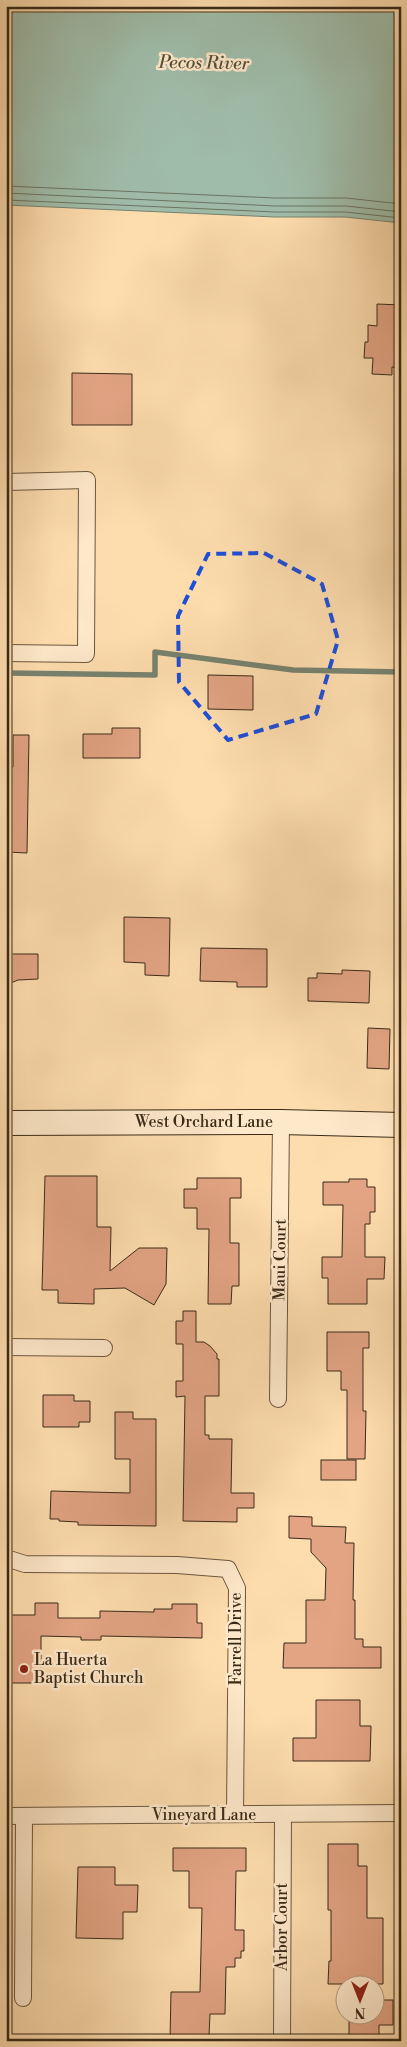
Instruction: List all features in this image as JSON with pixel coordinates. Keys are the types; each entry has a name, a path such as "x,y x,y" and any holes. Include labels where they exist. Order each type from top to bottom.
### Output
{"street":[{"path":"6,482 87,480 86,654 6,653"},
{"name":"West Orchard Lane","path":"6,1123 281,1122 401,1125"},
{"name":"Maui Court","path":"278,1399 281,1122"},
{"path":"6,1347 104,1348"},
{"name":"Farrell Drive","path":"6,1558 25,1564 177,1565 228,1569 237,1588 235,1814"},
{"name":"Vineyard Lane","path":"6,1816 401,1813"},
{"name":"Arbor Court","path":"282,2040 283,1815"},
{"path":"23,1998 24,1816"}],"highlighted area":[{"path":"264,553 322,584 338,640 316,714 228,740 179,682 178,616 208,554"}],"water":[{"name":"Pecos River","path":"6,6 401,6 401,223 345,217 275,217 6,205"}],"building":[{"path":"377,304 401,305 401,368 392,367 392,375 372,374 373,358 364,358 365,342 368,342 368,325 377,326"},
{"path":"72,373 132,374 132,425 72,425"},
{"path":"208,675 253,676 253,710 208,709"},
{"path":"112,728 140,728 140,758 83,758 83,734 112,734"},
{"path":"13,735 29,735 27,853 6,852 6,767 13,767"},
{"path":"124,917 170,918 169,976 145,975 145,963 124,962"},
{"path":"201,948 267,949 267,987 237,987 237,982 200,981"},
{"path":"6,954 38,954 38,979 18,980 6,985"},
{"path":"342,970 370,971 369,1003 308,1001 308,978 317,978 317,973 342,974"},
{"path":"368,1028 390,1029 389,1069 367,1068"},
{"path":"45,1176 97,1176 97,1227 111,1227 110,1271 139,1248 167,1248 166,1284 154,1305 125,1288 94,1289 94,1304 58,1303 58,1290 42,1290"},
{"path":"197,1178 241,1178 241,1198 230,1198 230,1243 239,1243 239,1286 232,1286 231,1304 208,1304 209,1229 197,1229 197,1208 184,1208 184,1189 197,1189"},
{"path":"349,1179 367,1179 367,1187 375,1187 375,1212 370,1212 370,1224 365,1224 365,1257 385,1257 384,1279 367,1279 367,1304 328,1304 328,1278 322,1278 322,1257 342,1257 343,1205 323,1205 323,1182 349,1182"},
{"path":"183,1311 196,1311 196,1342 204,1342 210,1346 217,1354 217,1359 219,1359 219,1396 205,1396 205,1435 209,1435 209,1439 232,1439 231,1493 254,1493 254,1508 237,1508 237,1522 183,1521 185,1396 176,1397 176,1381 183,1381 183,1344 176,1344 176,1321 183,1321"},
{"path":"327,1332 369,1332 369,1348 363,1348 363,1411 366,1411 365,1459 347,1459 347,1390 341,1390 341,1371 327,1371"},
{"path":"43,1395 74,1395 74,1401 90,1401 90,1422 79,1422 79,1427 43,1427"},
{"path":"115,1412 133,1412 133,1419 156,1419 156,1526 78,1525 78,1522 50,1519 51,1491 130,1493 130,1459 115,1459"},
{"path":"321,1460 356,1460 356,1480 321,1480"},
{"path":"289,1516 312,1517 312,1526 346,1527 345,1543 354,1543 353,1600 355,1600 355,1639 363,1639 363,1647 381,1647 381,1668 283,1668 284,1643 306,1643 306,1600 325,1600 326,1568 311,1552 311,1539 289,1538"},
{"path":"35,1603 58,1603 58,1618 100,1618 100,1611 154,1612 154,1609 172,1609 172,1604 197,1604 197,1623 202,1623 202,1638 101,1636 101,1640 81,1640 81,1637 41,1636 41,1683 6,1683 6,1655 10,1655 10,1615 35,1615"},
{"path":"316,1700 360,1700 360,1726 371,1726 370,1761 293,1761 293,1738 316,1738"},
{"path":"328,1844 358,1844 358,1866 367,1866 367,1918 383,1918 383,1974 334,1974 334,1984 328,1984 329,1961 331,1961 331,1910 328,1910"},
{"path":"173,1848 246,1848 246,1871 236,1871 235,1930 244,1930 244,1951 241,1951 241,1958 235,1958 235,1967 226,1967 225,2014 210,2014 209,2036 200,2036 200,2041 170,2041 171,1992 200,1992 202,1908 189,1908 189,1871 173,1871"},
{"path":"78,1867 115,1867 115,1885 138,1885 137,1912 123,1912 123,1939 76,1938"},
{"path":"384,2000 393,2000 393,2025 379,2025 379,2041 349,2041 349,2024 384,2024"}],"waterway":[{"path":"6,673 155,675 155,652 293,670 401,672"}],"place":[{"name":"La Huerta Baptist Church","path":"24,1669"}]}
